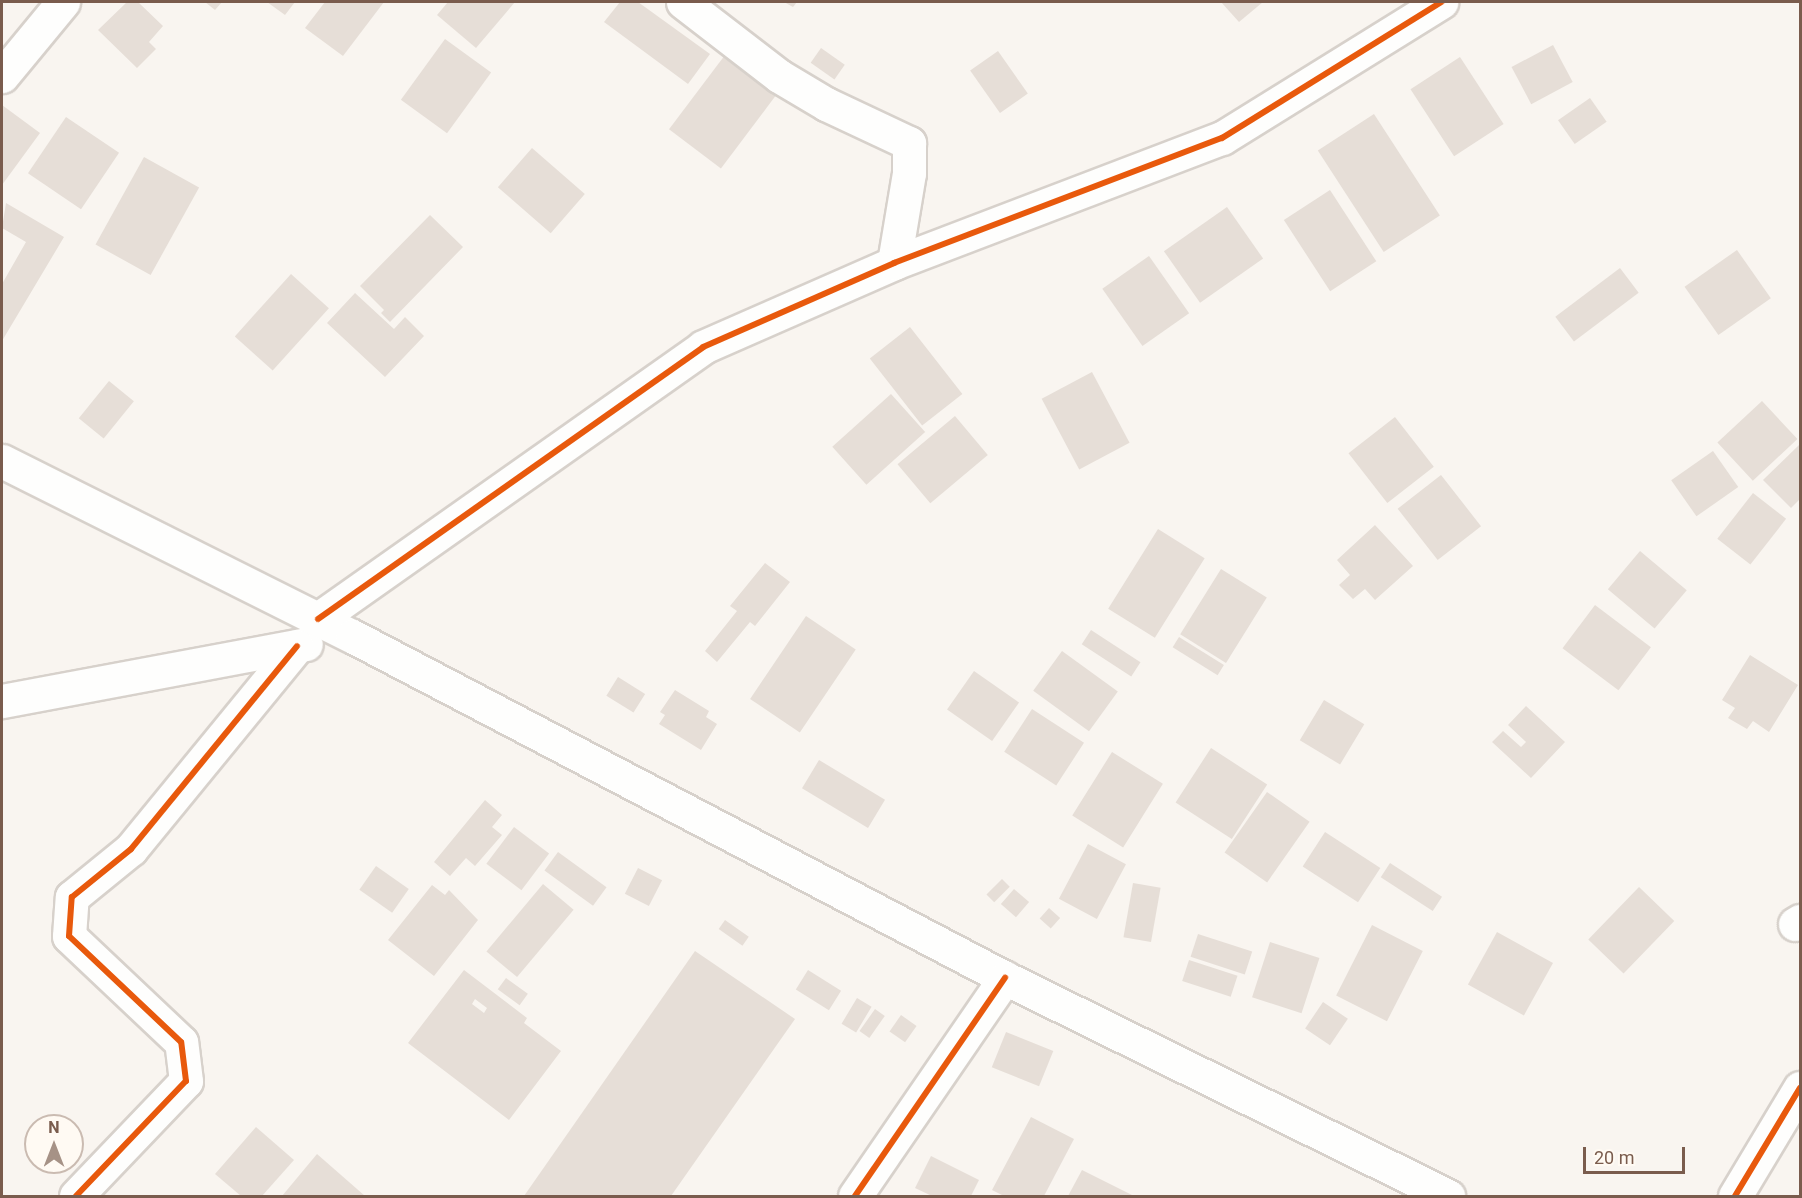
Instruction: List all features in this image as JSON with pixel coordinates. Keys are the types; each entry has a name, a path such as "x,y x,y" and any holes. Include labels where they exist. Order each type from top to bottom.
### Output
{"street":[{"path":"2,76 63,2"},
{"path":"683,2 779,76 826,104 909,143 909,173 894,263"},
{"path":"318,619 703,347 894,263 1222,138 1441,2"},
{"path":"2,461 352,636 1005,978 1448,1197"},
{"path":"2,701 352,636"},
{"path":"76,1197 186,1082 181,1042 69,936 72,897 131,849 297,646"},
{"path":"855,1197 1005,978"},
{"path":"1735,1197 1800,1088"}],"building":[{"path":"127,2 138,2 163,26 149,42 156,49 137,68 98,30"},
{"path":"205,2 222,2 215,10"},
{"path":"267,2 295,2 285,15"},
{"path":"325,2 384,2 343,56 305,28"},
{"path":"448,2 515,2 476,48 437,15"},
{"path":"620,2 638,2 710,54 688,84 604,22"},
{"path":"784,2 797,2 793,7"},
{"path":"1221,2 1263,2 1239,22"},
{"path":"445,39 491,73 447,133 401,100"},
{"path":"1553,45 1573,82 1531,104 1512,67"},
{"path":"821,48 845,65 834,79 811,63"},
{"path":"998,51 1028,94 1000,113 970,71"},
{"path":"725,55 777,94 721,168 669,129"},
{"path":"1460,57 1504,124 1454,156 1411,89"},
{"path":"1590,98 1607,122 1575,144 1558,120"},
{"path":"2,105 40,133 2,185"},
{"path":"1374,114 1440,215 1384,252 1318,150"},
{"path":"66,117 119,153 81,209 28,173"},
{"path":"532,148 585,194 551,233 498,187"},
{"path":"144,157 199,188 151,275 96,244"},
{"path":"1330,190 1376,261 1330,291 1284,220"},
{"path":"6,203 64,237 2,341 2,284 26,242 2,228"},
{"path":"1227,207 1263,259 1200,303 1164,251"},
{"path":"430,215 463,247 390,322 381,313 384,310 360,286"},
{"path":"1737,250 1771,298 1718,335 1685,287"},
{"path":"1149,256 1189,313 1142,346 1102,289"},
{"path":"1620,268 1639,293 1574,342 1555,317"},
{"path":"291,274 329,308 273,371 235,336"},
{"path":"355,293 394,329 405,317 424,336 385,377 327,323"},
{"path":"910,327 962,394 922,425 870,358"},
{"path":"1092,372 1130,443 1079,469 1042,399"},
{"path":"109,381 134,401 104,438 79,418"},
{"path":"891,394 925,432 866,485 832,447"},
{"path":"1762,401 1797,439 1753,481 1717,443"},
{"path":"955,416 988,455 930,503 898,464"},
{"path":"1395,417 1434,467 1387,503 1349,453"},
{"path":"1799,445 1800,499 1791,508 1763,480"},
{"path":"1713,451 1738,487 1696,516 1671,480"},
{"path":"1441,475 1481,526 1438,560 1398,509"},
{"path":"1753,493 1786,519 1750,565 1717,539"},
{"path":"1375,525 1413,566 1375,600 1365,589 1353,599 1339,585 1350,575 1337,560"},
{"path":"1158,529 1205,558 1155,638 1108,609"},
{"path":"1640,551 1687,590 1655,629 1608,589"},
{"path":"765,563 790,582 755,626 750,622 717,662 705,651 737,611 730,606"},
{"path":"1221,569 1267,598 1226,663 1180,634"},
{"path":"1595,605 1651,647 1618,690 1563,648"},
{"path":"806,616 856,650 800,732 750,699"},
{"path":"1091,630 1140,662 1131,676 1082,644"},
{"path":"1179,637 1224,665 1218,675 1173,647"},
{"path":"1062,651 1118,692 1089,731 1033,691"},
{"path":"1750,655 1798,685 1769,732 1753,721 1747,729 1728,718 1735,708 1722,700"},
{"path":"974,671 1019,703 992,741 947,710"},
{"path":"618,677 645,694 633,713 606,696"},
{"path":"675,690 709,711 706,717 717,724 701,750 659,724 665,715 660,712"},
{"path":"1324,700 1364,724 1340,764 1300,740"},
{"path":"1526,706 1565,742 1531,778 1492,742 1503,731 1521,747 1526,742 1508,725"},
{"path":"1032,709 1084,743 1056,786 1004,752"},
{"path":"1211,748 1267,784 1232,839 1176,803"},
{"path":"1112,752 1163,784 1123,847 1072,816"},
{"path":"819,760 885,800 868,828 802,788"},
{"path":"1267,792 1310,822 1267,882 1225,853"},
{"path":"485,800 502,815 492,827 502,835 475,866 466,858 450,876 434,862"},
{"path":"514,827 549,853 521,890 486,864"},
{"path":"1325,832 1380,868 1358,902 1303,866"},
{"path":"1088,844 1126,864 1097,919 1059,899"},
{"path":"558,852 607,887 593,906 544,871"},
{"path":"1390,863 1442,897 1433,911 1381,877"},
{"path":"376,866 409,889 392,913 359,890"},
{"path":"638,868 662,880 649,906 625,894"},
{"path":"1002,879 1010,887 994,902 986,895"},
{"path":"1133,883 1161,888 1151,942 1123,937"},
{"path":"543,884 574,910 517,977 486,951"},
{"path":"432,885 445,895 449,890 478,920 434,976 388,940"},
{"path":"1639,887 1674,921 1624,974 1588,940"},
{"path":"1014,889 1029,902 1016,917 1001,904"},
{"path":"1049,908 1060,918 1051,928 1040,918"},
{"path":"725,920 749,937 742,946 719,929"},
{"path":"1372,925 1423,951 1387,1021 1336,995"},
{"path":"1497,932 1553,963 1524,1016 1468,984"},
{"path":"1198,934 1252,952 1245,974 1191,957"},
{"path":"1270,942 1319,958 1302,1013 1252,997"},
{"path":"695,951 795,1019 671,1196 524,1196"},
{"path":"1189,960 1238,976 1231,997 1182,981"},
{"path":"464,970 527,1018 524,1023 561,1051 509,1120 408,1043","holes":["475,999 487,1008 484,1013 472,1004"]},
{"path":"808,970 841,991 829,1010 796,990"},
{"path":"506,978 528,994 520,1005 498,989"},
{"path":"857,998 872,1007 856,1032 842,1024"},
{"path":"1323,1002 1348,1019 1330,1045 1305,1029"},
{"path":"875,1009 885,1016 869,1038 860,1031"},
{"path":"901,1015 917,1026 905,1042 890,1031"},
{"path":"1006,1032 1053,1051 1039,1086 992,1067"},
{"path":"1031,1117 1074,1139 1044,1196 1004,1196 992,1190"},
{"path":"256,1127 294,1160 262,1196 241,1196 215,1174"},
{"path":"317,1154 365,1196 282,1196"},
{"path":"931,1156 979,1180 971,1196 932,1196 915,1188"},
{"path":"1082,1170 1134,1196 1068,1196"}],"cycle path":[{"path":"318,619 703,347 894,263 1222,138 1441,2"},
{"path":"76,1196 186,1081 181,1042 69,936 72,897 131,849 297,646"},
{"path":"855,1196 1005,978"},
{"path":"1735,1196 1800,1088"}]}
